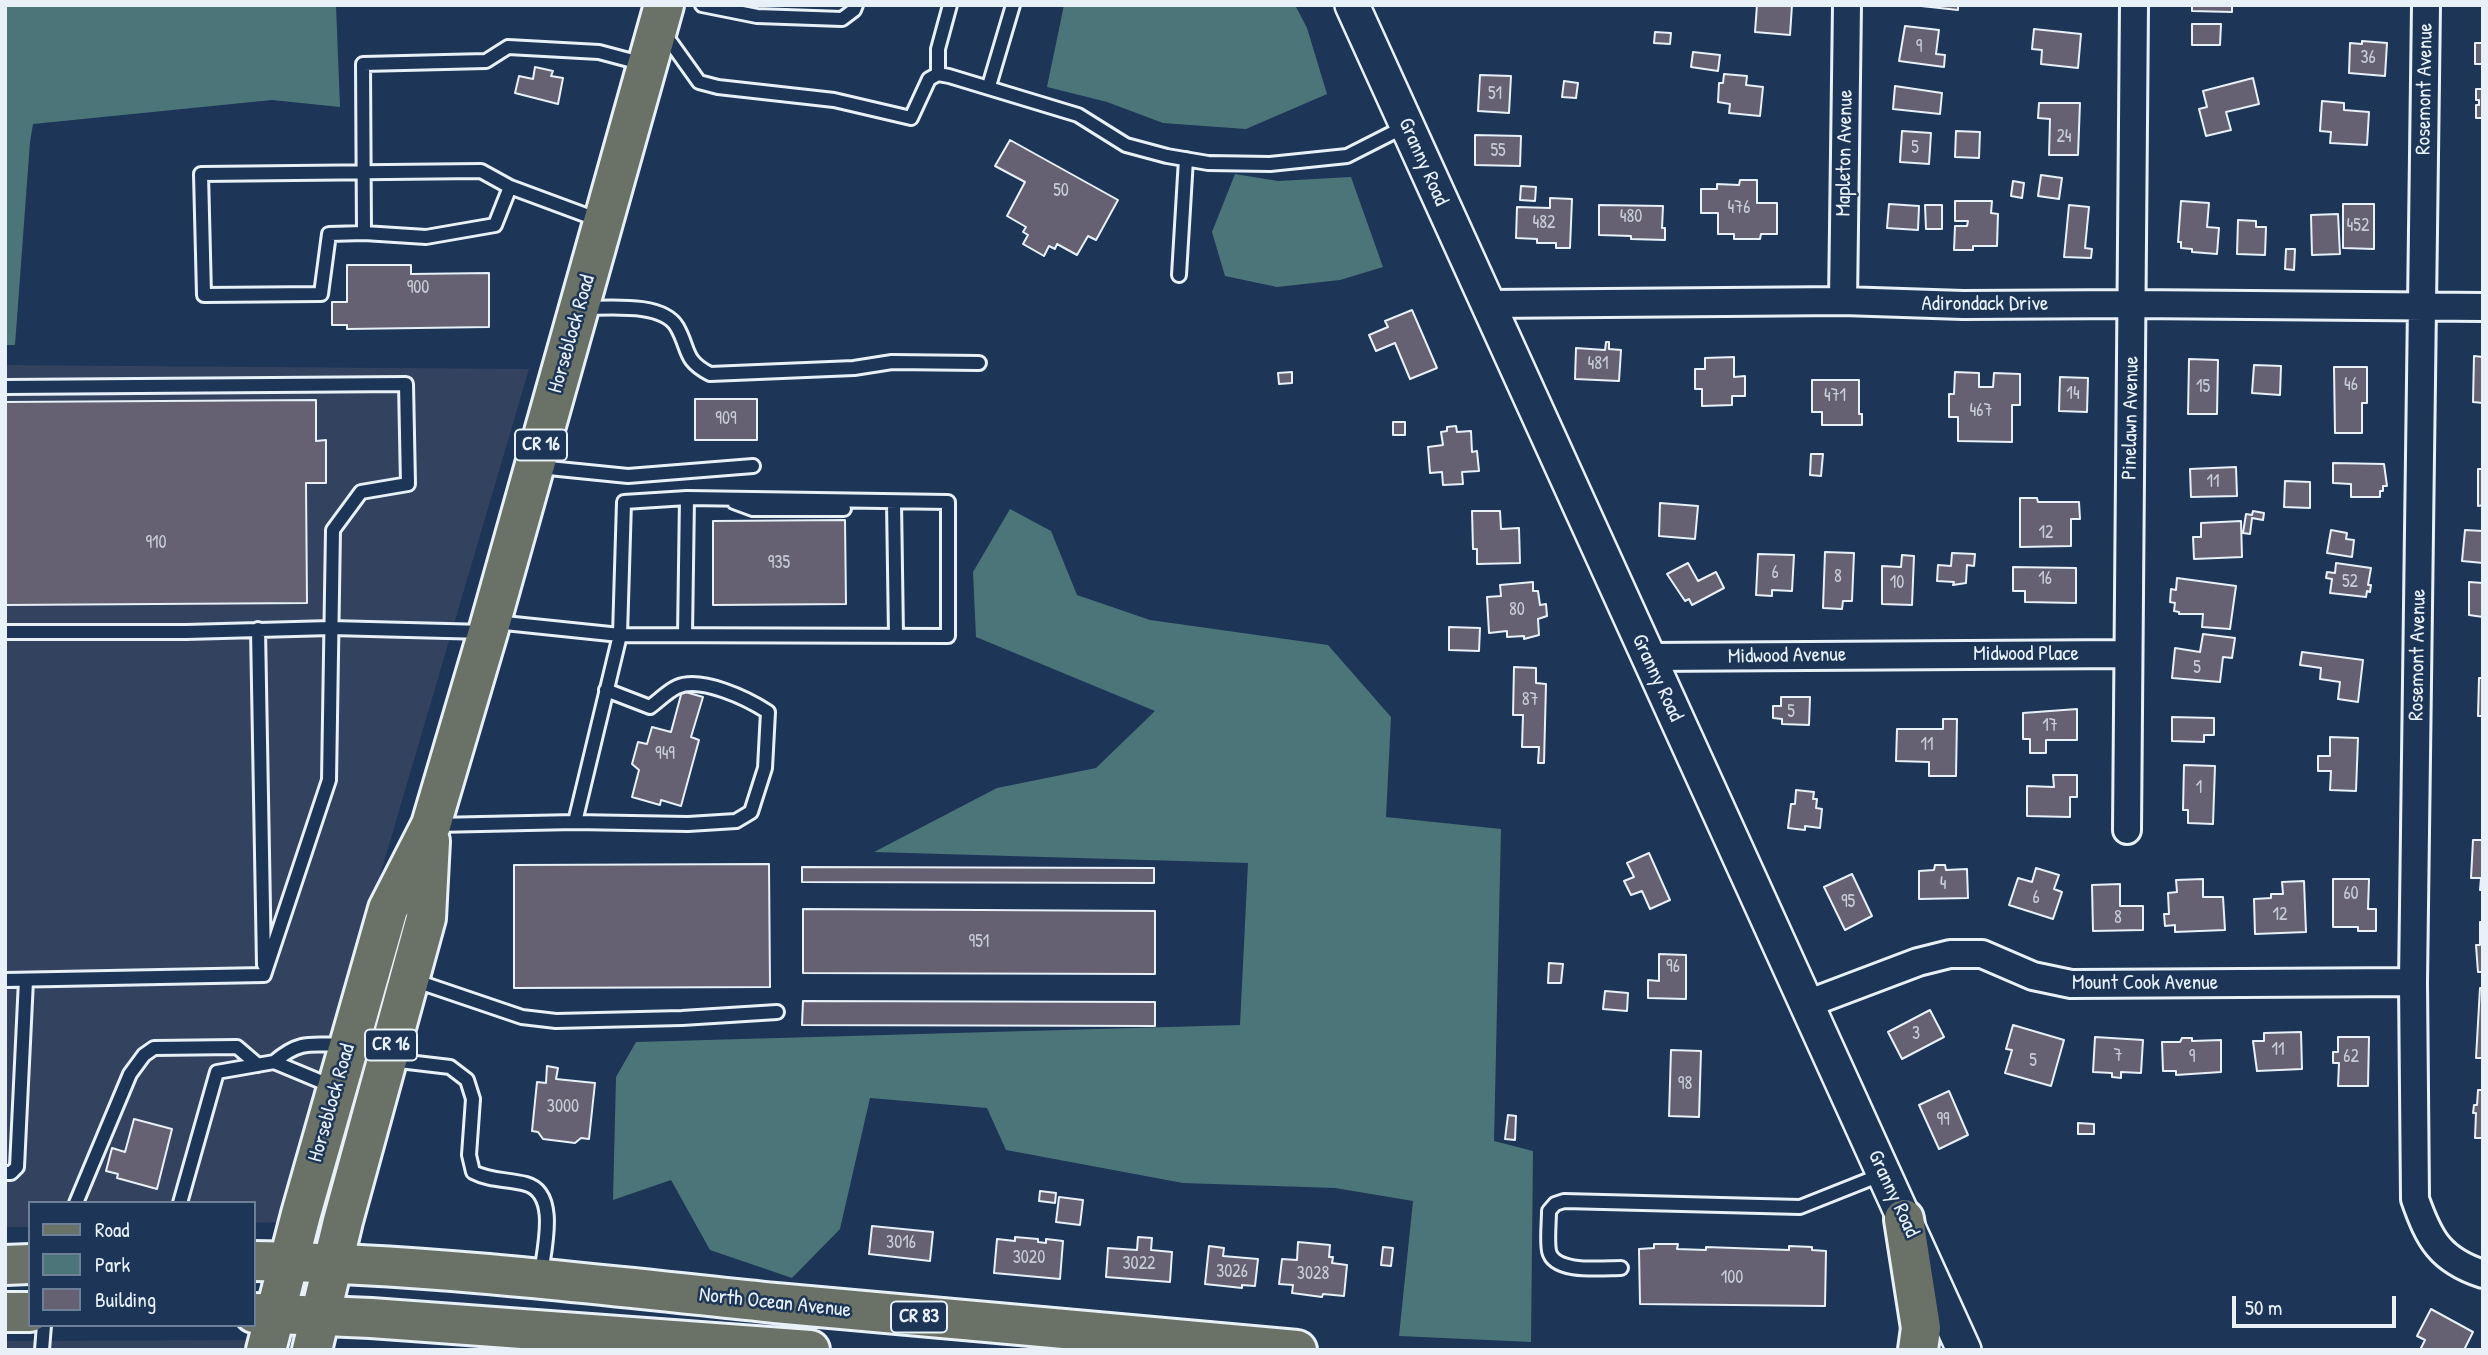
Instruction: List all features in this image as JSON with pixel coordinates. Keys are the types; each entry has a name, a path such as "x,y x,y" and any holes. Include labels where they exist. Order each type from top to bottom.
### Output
{"main road":[{"name":"Horseblock Road","path":"266,1350 264,1313 271,1261 336,1087 388,909 432,825 661,15"},
{"name":"Horseblock Road","path":"316,1332 426,918 432,825"},
{"path":"1905,1219 1921,1328 1918,1350"},
{"name":"North Ocean Avenue","path":"271,1261 333,1263 541,1279 893,1315 1297,1350"},
{"path":"5,1265 28,1264"},
{"path":"5,1312 28,1312"},
{"name":"North Ocean Avenue","path":"264,1313 316,1332 494,1333 810,1350"}],"street":[{"name":"Granny Road","path":"1352,5 1964,1350"},
{"name":"Mapleton Avenue","path":"1843,301 1847,5"},
{"name":"Pinelawn Avenue","path":"2127,830 2134,5"},
{"name":"Rosemont Avenue","path":"2426,5 2413,982 2415,1199 2427,1233 2444,1253 2466,1268 2483,1274"},
{"name":"Adirondack Drive","path":"1487,304 1843,301 1963,305 2483,307"},
{"name":"Midwood Place","path":"1925,654 2127,654"},
{"name":"Midwood Avenue","path":"1648,657 1925,654"},
{"name":"Mount Cook Avenue","path":"1807,1004 1918,962 1950,954 1982,954 2033,976 2071,984 2413,982"}],"lane":[{"path":"702,5 757,16 842,19 854,10 856,5"},
{"path":"938,74 938,49 950,5"},
{"path":"989,86 1013,5"},
{"path":"661,15 699,82 718,87 834,100 911,118 929,79 938,74 989,86 1078,115 1126,145 1208,163 1270,164 1347,156 1407,126"},
{"path":"364,233 363,64 486,61 508,47 599,52 648,65"},
{"path":"1179,275 1186,159"},
{"path":"510,187 495,225 426,237 329,234 321,294 204,296 201,174 481,170 510,187 603,222"},
{"path":"579,308 646,309 662,314 676,324 694,365 710,374 854,368 892,362 979,363"},
{"path":"5,387 406,384 408,484 361,492 333,530 329,780 264,975"},
{"path":"535,467 628,475 752,466"},
{"path":"685,635 687,498"},
{"path":"5,632 490,627 620,635 948,636 948,502 687,498 624,502 620,635 575,822"},
{"path":"889,502 896,636"},
{"path":"258,629 264,975"},
{"path":"432,825 575,822 688,824 736,821 751,812 765,768 768,712 751,701 692,684 678,687 650,707 606,691"},
{"path":"5,980 264,975"},
{"path":"409,979 522,1017 556,1021 682,1018 777,1012"},
{"path":"5,1173 11,1173 17,1167 26,980"},
{"path":"181,1201 217,1072 274,1062 290,1048 299,1046 348,1045"},
{"path":"77,1201 130,1074 144,1055 154,1048 237,1048 258,1065"},
{"path":"387,1060 450,1067 467,1080 473,1099 469,1155 473,1172 485,1178 529,1185 542,1196 548,1215 541,1279"},
{"path":"274,1062 336,1087"},
{"path":"1621,1268 1569,1267 1559,1265 1552,1259 1549,1251 1549,1211 1555,1204 1564,1201 1800,1207 1884,1174"},
{"path":"42,1350 44,1327"}],"shaded area":[{"path":"5,365 529,369 278,1222 256,1223 256,1201 28,1201 28,1227 5,1227"},
{"path":"259,1340 257,1350 5,1350 5,1341"}],"green space":[{"path":"5,5 336,5 340,107 272,100 33,124 15,345 5,345"},
{"path":"1064,5 1295,5 1307,28 1327,94 1246,129 1163,123 1107,102 1047,87"},
{"path":"1235,174 1278,181 1351,177 1383,267 1340,280 1277,287 1225,276 1212,232"},
{"path":"1010,509 1051,531 1077,595 1150,620 1328,645 1391,717 1386,817 1501,829 1494,1141 1533,1151 1531,1342 1399,1336 1413,1201 1335,1188 1183,1183 1006,1150 987,1108 870,1098 840,1229 792,1278 710,1250 671,1180 613,1200 616,1077 636,1042 1240,1025 1248,863 874,852 997,788 1096,768 1155,711 976,637 973,572"}],"building":[{"path":"1757,5 1792,5 1790,35 1755,32"},
{"path":"1912,5 1958,5 1958,10"},
{"path":"2192,5 2232,5 2232,12 2192,11"},
{"path":"2192,24 2221,24 2220,45 2192,45"},
{"path":"1905,26 1939,30 1936,54 1945,55 1944,67 1899,61"},
{"path":"2034,29 2081,34 2078,68 2041,64 2042,50 2032,49"},
{"path":"1655,32 1671,33 1670,44 1654,43"},
{"path":"2362,41 2387,43 2385,76 2349,73 2350,43 2362,44"},
{"path":"2475,43 2483,43 2483,64 2475,64"},
{"path":"1693,52 1720,55 1718,71 1691,67"},
{"path":"535,67 553,71 551,76 563,78 558,104 515,93 519,76 533,79"},
{"path":"1724,74 1747,76 1746,85 1763,87 1760,116 1729,113 1730,104 1718,102 1719,83 1723,83"},
{"path":"1480,75 1511,76 1509,113 1478,111"},
{"path":"2253,78 2259,104 2226,112 2231,130 2206,136 2199,109 2207,107 2203,91"},
{"path":"1564,81 1578,83 1576,98 1562,97"},
{"path":"1895,86 1942,93 1940,114 1893,109"},
{"path":"2476,89 2483,89 2483,118 2476,118 2476,105 2479,105 2479,100 2476,100"},
{"path":"2322,101 2344,103 2344,110 2369,112 2367,145 2330,143 2331,132 2320,131"},
{"path":"2039,103 2080,103 2078,155 2049,155 2050,119 2038,118"},
{"path":"1902,131 1931,133 1929,164 1900,162"},
{"path":"1956,131 1980,132 1979,158 1955,157"},
{"path":"1475,135 1521,136 1520,166 1475,165"},
{"path":"1010,140 1118,200 1096,240 1088,236 1077,255 1057,244 1055,249 1049,246 1044,256 1023,244 1028,235 1023,232 1026,227 1007,216 1025,182 995,166"},
{"path":"2041,175 2062,178 2059,199 2038,196"},
{"path":"1740,180 1757,180 1757,203 1777,203 1777,234 1761,234 1760,239 1734,239 1734,234 1718,234 1718,213 1701,213 1701,189 1717,189 1717,184 1739,185"},
{"path":"2013,181 2024,183 2022,198 2011,196"},
{"path":"1521,186 1536,187 1535,201 1520,200"},
{"path":"1550,198 1572,199 1570,248 1556,248 1556,243 1537,243 1537,239 1516,238 1517,207 1550,208"},
{"path":"1955,201 1992,201 1991,213 1998,214 1997,246 1973,246 1973,250 1954,250 1955,226 1967,226 1968,221 1955,221"},
{"path":"2181,201 2209,203 2207,227 2219,228 2217,254 2192,252 2192,249 2181,248 2181,242 2178,242"},
{"path":"1889,204 1919,206 1918,230 1887,228"},
{"path":"2343,204 2374,204 2374,249 2343,248"},
{"path":"1599,205 1663,206 1662,228 1665,228 1665,240 1599,235"},
{"path":"1925,205 1942,205 1942,229 1926,229"},
{"path":"2069,205 2089,207 2085,248 2092,249 2091,258 2064,257"},
{"path":"2338,214 2340,254 2312,255 2311,215"},
{"path":"2238,220 2256,221 2256,227 2266,227 2265,255 2237,254"},
{"path":"2286,249 2295,249 2294,270 2285,269"},
{"path":"347,265 411,265 411,274 489,273 489,327 347,329 347,325 332,325 332,302 347,302"},
{"path":"1412,310 1437,368 1410,379 1395,343 1376,351 1369,335 1388,327 1385,321"},
{"path":"1606,342 1609,342 1609,349 1621,350 1619,381 1575,379 1576,348 1605,350"},
{"path":"2474,356 2483,357 2483,403 2473,402"},
{"path":"1734,357 1734,377 1745,376 1745,396 1732,396 1732,405 1702,406 1702,389 1695,389 1695,369 1705,369 1705,358"},
{"path":"2189,359 2218,360 2217,414 2188,414"},
{"path":"2254,365 2281,366 2280,395 2252,393"},
{"path":"2334,367 2367,367 2367,403 2362,403 2362,433 2335,433"},
{"path":"1292,372 1292,383 1279,384 1278,373"},
{"path":"1955,372 1979,373 1979,387 1993,387 1994,373 2020,374 2020,405 2012,405 2012,442 1958,441 1958,417 1949,417 1949,394 1954,394"},
{"path":"2060,377 2088,378 2087,412 2059,411"},
{"path":"1812,380 1859,380 1859,414 1862,414 1862,425 1822,425 1822,412 1812,412"},
{"path":"695,399 757,399 757,440 695,440"},
{"path":"316,400 316,441 326,440 326,483 306,483 307,603 5,605 5,402"},
{"path":"1393,422 1405,422 1405,435 1393,435"},
{"path":"1456,426 1457,432 1471,431 1472,452 1477,451 1479,471 1462,472 1463,484 1443,485 1442,472 1430,473 1428,447 1443,445 1441,432 1447,431 1447,427"},
{"path":"1811,454 1823,454 1821,476 1810,475"},
{"path":"2333,463 2384,464 2387,486 2383,486 2380,497 2351,497 2351,484 2333,483"},
{"path":"2236,467 2237,496 2191,497 2190,469"},
{"path":"2478,469 2483,469 2483,505 2478,506"},
{"path":"2285,481 2310,482 2310,508 2284,507"},
{"path":"2020,498 2037,498 2038,502 2079,502 2080,519 2071,519 2071,546 2020,547"},
{"path":"1660,503 1698,506 1695,539 1659,536"},
{"path":"1472,511 1500,511 1501,529 1519,528 1520,563 1477,564 1477,549 1473,549"},
{"path":"2253,511 2264,513 2263,520 2252,518 2250,534 2243,533 2246,514 2252,515"},
{"path":"845,520 846,604 713,605 713,521"},
{"path":"2241,521 2242,557 2194,559 2193,537 2201,537 2201,523"},
{"path":"2331,530 2347,533 2346,539 2354,540 2352,557 2327,553"},
{"path":"2465,530 2483,531 2483,563 2462,561"},
{"path":"1825,552 1854,553 1852,601 1843,601 1842,609 1823,608"},
{"path":"1952,553 1975,554 1974,566 1967,565 1966,583 1953,585 1954,582 1937,581 1938,565 1951,566"},
{"path":"1758,554 1794,555 1792,591 1772,590 1772,596 1756,595"},
{"path":"1902,555 1914,556 1912,605 1882,604 1882,566 1901,567"},
{"path":"1688,563 1698,581 1716,572 1724,588 1692,605 1689,599 1685,601 1667,574"},
{"path":"2336,563 2371,568 2368,585 2371,585 2370,592 2367,591 2366,597 2330,593 2332,579 2326,578 2327,572 2335,573"},
{"path":"2013,567 2076,568 2076,603 2025,602 2025,591 2013,591"},
{"path":"2177,578 2236,586 2230,629 2202,627 2203,614 2179,614 2174,611 2175,603 2170,602 2171,589 2176,590"},
{"path":"1533,582 1533,591 1538,591 1540,605 1546,604 1547,616 1538,619 1539,635 1524,639 1524,636 1507,637 1507,631 1489,633 1487,597 1501,596 1500,585"},
{"path":"2469,582 2483,583 2483,617 2469,615"},
{"path":"1449,627 1480,628 1479,651 1449,650"},
{"path":"2203,634 2235,638 2232,658 2223,657 2220,682 2172,678 2175,648 2200,652"},
{"path":"2302,652 2363,660 2358,702 2338,699 2340,682 2320,679 2321,668 2300,665"},
{"path":"1514,667 1536,668 1536,683 1546,684 1544,763 1538,763 1539,747 1522,747 1523,715 1513,715"},
{"path":"2479,678 2483,678 2483,716 2478,716"},
{"path":"682,691 703,697 691,737 699,740 681,806 661,800 660,805 632,797 639,770 632,764 638,742 647,744 652,727 671,732"},
{"path":"1781,697 1810,697 1809,725 1782,724 1782,719 1773,718 1773,706 1781,706"},
{"path":"2077,709 2077,740 2046,740 2046,753 2030,753 2030,739 2023,739 2023,713"},
{"path":"2172,717 2214,718 2214,735 2204,735 2204,742 2172,741"},
{"path":"1943,719 1957,719 1956,776 1929,776 1929,762 1896,761 1897,729 1943,729"},
{"path":"2330,737 2358,738 2356,791 2330,790 2331,771 2318,771 2318,756 2330,756"},
{"path":"2184,765 2215,766 2213,824 2188,823 2188,810 2183,810"},
{"path":"2053,775 2077,775 2077,797 2070,797 2070,817 2027,816 2027,786 2054,787"},
{"path":"1796,790 1814,792 1813,799 1817,799 1816,808 1822,809 1820,828 1788,828"},
{"path":"2473,840 2483,840 2483,890 2480,890 2481,878 2471,878"},
{"path":"1649,853 1670,900 1650,909 1642,891 1631,895 1624,881 1634,877 1627,863"},
{"path":"769,864 770,987 514,988 514,865"},
{"path":"1935,865 1945,865 1946,870 1967,869 1968,898 1919,899 1919,871 1934,870"},
{"path":"802,867 1154,868 1154,883 802,882"},
{"path":"2036,868 2059,875 2054,889 2062,892 2053,919 2009,905 2018,878 2032,882"},
{"path":"1852,874 1872,916 1845,930 1824,887"},
{"path":"2203,879 2203,897 2223,897 2225,930 2175,932 2175,925 2165,926 2164,914 2169,914 2168,893 2177,892 2176,880"},
{"path":"2333,879 2369,879 2368,909 2376,909 2376,931 2358,931 2358,927 2333,927"},
{"path":"2304,881 2306,932 2255,934 2254,899 2283,894 2282,882"},
{"path":"2120,884 2120,906 2143,906 2143,930 2093,931 2092,885"},
{"path":"803,909 1155,911 1155,974 803,973"},
{"path":"2480,922 2483,922 2483,972 2478,972 2476,945 2480,945"},
{"path":"1659,954 1686,955 1686,999 1648,998 1648,980 1659,981"},
{"path":"1549,963 1563,964 1561,983 1548,983"},
{"path":"2480,988 2483,988 2483,1058 2476,1058"},
{"path":"1605,991 1628,993 1627,1011 1603,1009"},
{"path":"803,1001 1155,1002 1155,1026 802,1025"},
{"path":"1930,1010 1944,1037 1902,1059 1888,1032"},
{"path":"2013,1025 2064,1040 2051,1086 2005,1073 2012,1050 2006,1049"},
{"path":"2301,1032 2302,1069 2257,1071 2253,1041 2264,1041 2264,1033"},
{"path":"2095,1037 2143,1040 2141,1073 2121,1072 2121,1078 2112,1077 2112,1073 2093,1072"},
{"path":"2338,1037 2369,1037 2368,1086 2338,1086 2339,1063 2333,1063 2333,1052 2338,1052"},
{"path":"2182,1038 2192,1038 2192,1041 2221,1040 2221,1072 2176,1075 2176,1071 2163,1071 2162,1042 2180,1042"},
{"path":"1671,1050 1701,1051 1699,1117 1669,1116"},
{"path":"547,1066 558,1068 556,1079 595,1083 589,1139 581,1138 575,1143 543,1139 538,1132 532,1131 537,1082 546,1083"},
{"path":"2478,1090 2483,1090 2483,1138 2475,1138 2476,1113 2473,1113 2474,1105 2477,1105"},
{"path":"1949,1091 1968,1135 1939,1149 1919,1105"},
{"path":"1508,1115 1516,1116 1515,1140 1505,1139"},
{"path":"134,1119 172,1129 157,1189 117,1178 118,1174 106,1171 112,1148 125,1152"},
{"path":"2078,1123 2094,1124 2094,1134 2078,1134"},
{"path":"1040,1191 1056,1193 1055,1203 1039,1201"},
{"path":"1059,1197 1083,1200 1080,1225 1056,1222"},
{"path":"872,1226 933,1232 930,1261 869,1254"},
{"path":"1015,1237 1038,1239 1038,1242 1046,1243 1046,1239 1063,1241 1060,1279 994,1273 997,1239 1015,1241"},
{"path":"1138,1237 1152,1238 1151,1250 1172,1252 1170,1282 1106,1277 1108,1248 1137,1250"},
{"path":"1298,1242 1330,1245 1329,1257 1333,1257 1332,1263 1347,1265 1344,1296 1323,1294 1322,1297 1292,1293 1293,1285 1279,1284 1282,1259 1297,1260"},
{"path":"1654,1244 1678,1244 1677,1249 1706,1250 1706,1247 1789,1250 1789,1246 1826,1251 1825,1306 1640,1304 1639,1249 1654,1248"},
{"path":"1209,1246 1224,1248 1223,1256 1258,1259 1255,1286 1242,1285 1242,1288 1205,1284"},
{"path":"1383,1247 1393,1248 1391,1266 1381,1265"},
{"path":"2431,1309 2473,1332 2464,1350 2420,1350 2425,1340 2417,1336"}]}
